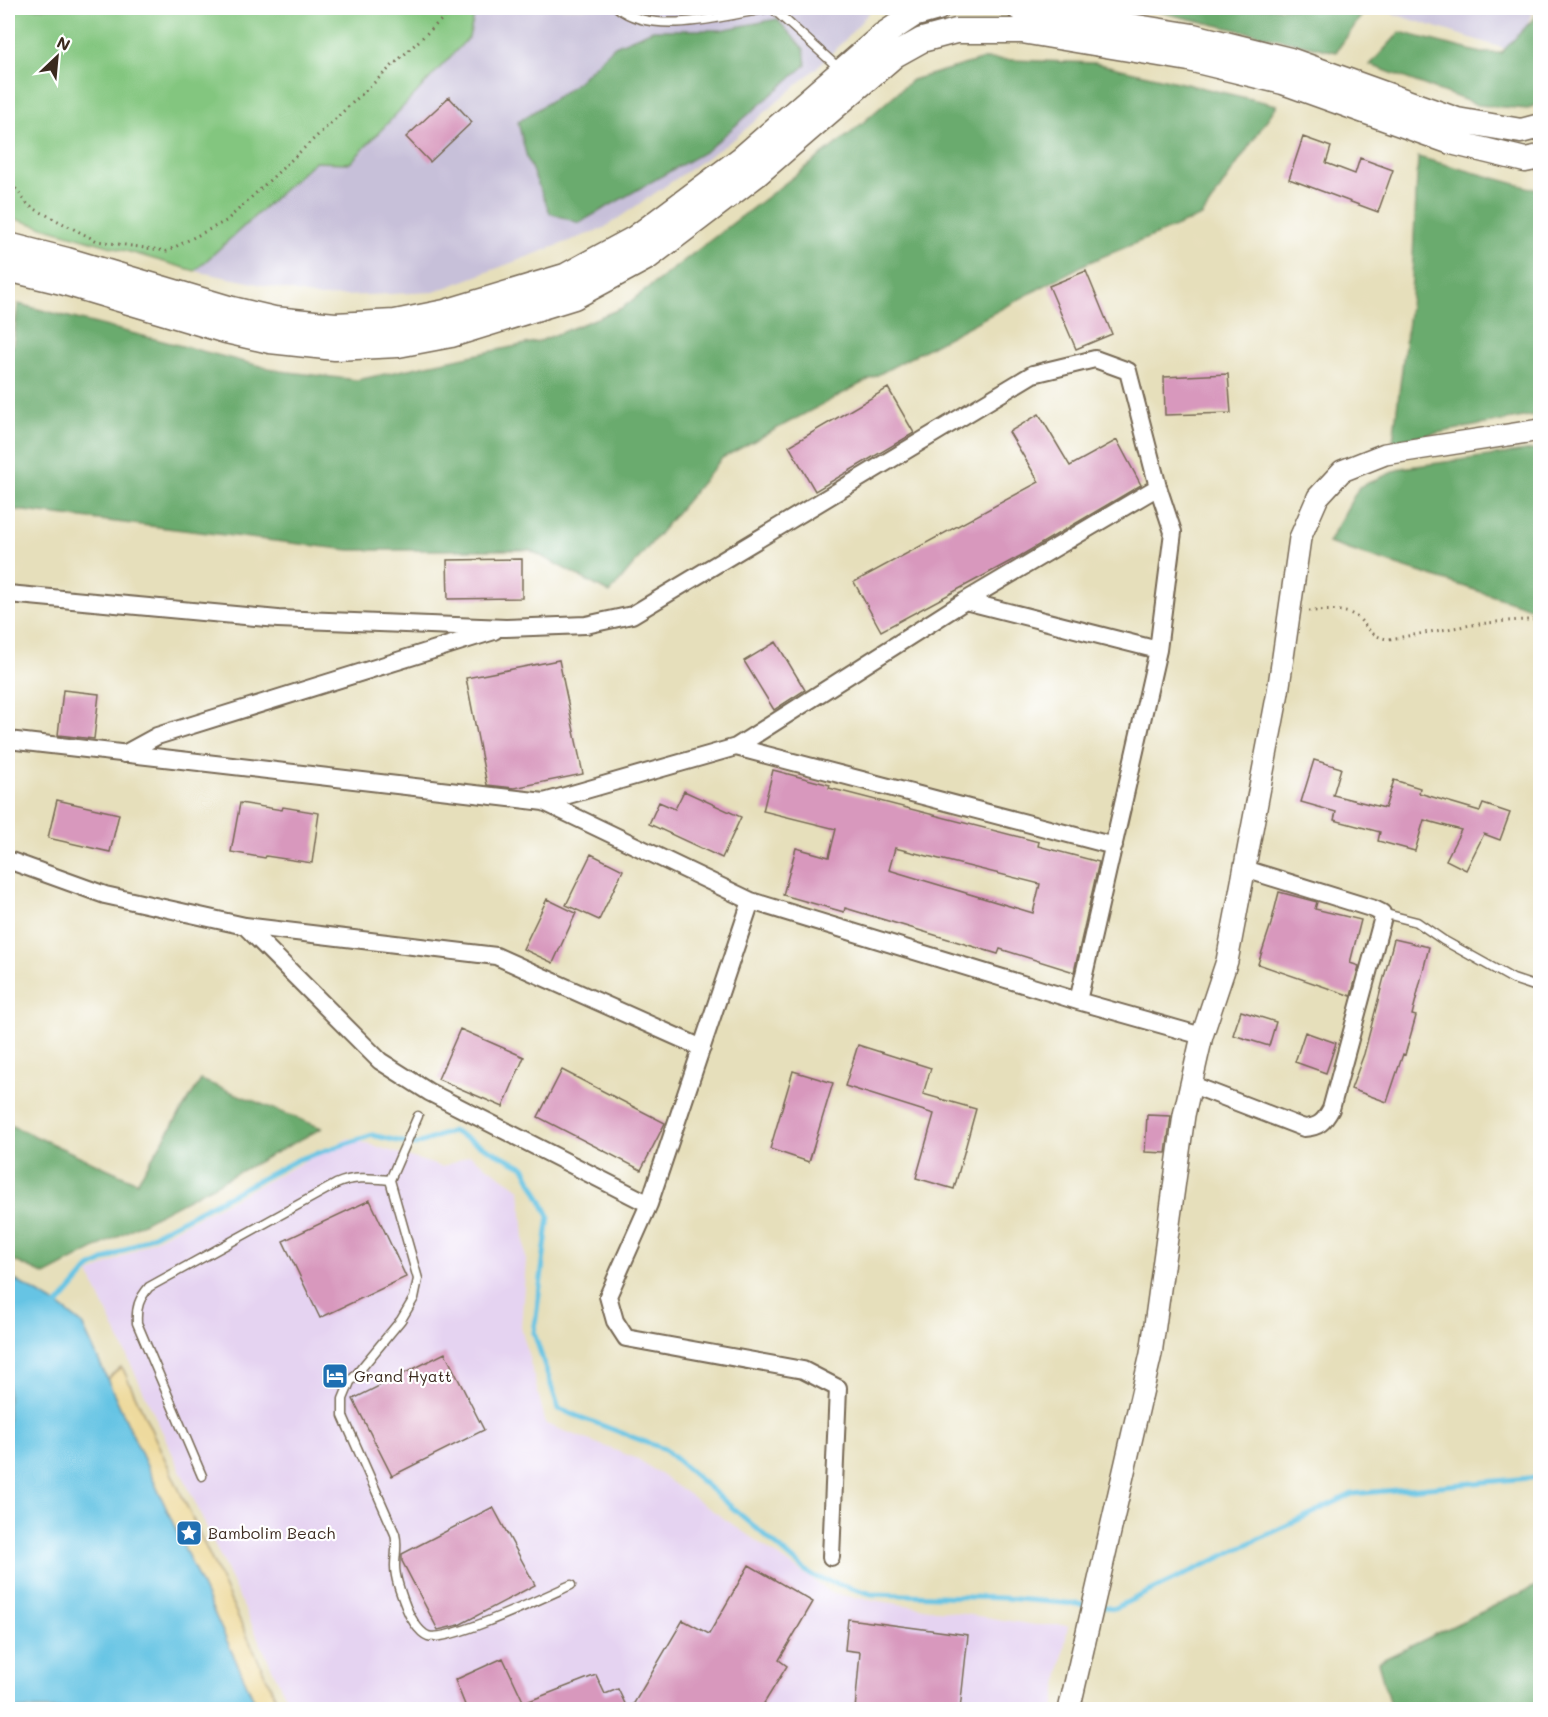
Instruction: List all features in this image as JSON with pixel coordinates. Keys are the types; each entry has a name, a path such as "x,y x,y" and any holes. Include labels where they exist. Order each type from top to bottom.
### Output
{"main road":[{"path":"8,245 274,319 335,325 395,322 445,312 565,276 635,238 742,158 883,35 913,15 938,8"},
{"path":"1019,8 1193,36 1290,60 1457,120 1521,131 1540,126"},
{"path":"8,269 62,282 226,331 270,341 334,348 399,345 451,334 574,297 648,257 756,175 895,54 922,40 956,31 1022,31 1189,59 1283,82 1451,142 1525,160 1540,157"}],"street":[{"path":"8,594 278,619 506,628 586,625 632,615 1034,374 1095,358 1128,371 1158,487 1173,532 1158,650 1078,1001"},
{"path":"1069,1710 1151,1354 1190,1084 1202,1036 1227,961 1278,692 1300,538 1318,497 1342,471 1385,454 1540,430"},
{"path":"544,802 736,747 965,601 1158,487"},
{"path":"965,601 1158,650"},
{"path":"124,754 157,736 506,628"},
{"path":"8,740 544,802 751,901 1078,1001 1202,1036"},
{"path":"736,747 1114,846"},
{"path":"8,860 105,895 245,926 496,956 702,1048"},
{"path":"1190,1084 1304,1128 1317,1127 1325,1120 1334,1101 1383,917 1382,913 1374,909 1245,869"},
{"path":"751,901 649,1204 608,1296 615,1321 626,1338 803,1370 838,1388 831,1557"},
{"path":"245,926 380,1061 429,1092 649,1204"}],"lane":[{"path":"618,8 623,12 656,23 689,22 771,8 841,70"},
{"path":"1382,913 1417,922 1443,940 1513,978 1540,988"},
{"path":"418,1116 390,1180 418,1279 414,1298 401,1320 350,1382 343,1399 343,1416 395,1534 398,1544 395,1568 406,1609 426,1635 437,1637 459,1632 571,1585"},
{"path":"202,1476 137,1323 136,1308 141,1296 149,1287 336,1184 362,1177 390,1180"}],"path":[{"path":"8,179 29,206 97,241 166,251 226,221 454,8"},
{"path":"1290,610 1349,613 1359,619 1378,638 1389,639 1479,624 1540,620"}],"shaded area":[{"path":"8,8 873,8 845,40 812,72 734,139 604,228 434,292 321,297 195,271 8,217"},
{"path":"1374,8 1534,8 1516,52"},
{"name":"Grand Hyatt","path":"349,1138 442,1167 470,1155 520,1189 526,1261 521,1327 546,1424 638,1459 833,1594 1036,1625 1068,1625 1054,1709 291,1709 89,1274"}],"green space":[{"path":"8,8 476,8 469,37 350,163 314,162 195,271 8,217"},
{"path":"1141,8 1367,8 1336,52"},
{"path":"1540,8 1540,102 1528,109 1478,105 1370,65 1400,32 1481,53 1501,53 1537,15"},
{"path":"777,19 804,49 806,65 706,151 579,223 550,213 527,158 518,122 573,86 615,46 653,30 721,30"},
{"path":"984,59 1095,63 1277,105 1202,216 1087,263 722,458 610,593 530,550 350,550 8,509 8,346 13,346 18,304 280,371 357,380 540,341 622,308 852,132 912,80"},
{"path":"1418,157 1538,190 1540,199 1540,414 1393,441 1411,297"},
{"path":"1540,449 1540,608 1531,608 1328,543 1359,487 1402,468"},
{"path":"201,1080 322,1128 45,1275 8,1258 8,1124 137,1182"},
{"path":"1540,1584 1540,1709 1391,1709 1378,1662"}],"sand":[{"name":"Bambolim Beach","path":"121,1367 281,1709 258,1709 107,1379"}],"water":[{"path":"8,1276 58,1305 82,1324 258,1709 8,1709"}],"building":[{"path":"449,97 472,122 430,162 406,137"},
{"path":"1303,137 1331,147 1326,163 1355,174 1360,158 1393,170 1378,212 1289,179"},
{"path":"1086,271 1112,334 1076,349 1049,286"},
{"path":"1228,374 1231,413 1165,415 1164,377"},
{"path":"888,388 914,433 815,491 789,446"},
{"path":"1039,414 1070,466 1117,440 1141,485 1020,556 881,631 854,582 1039,482 1009,432"},
{"path":"522,559 522,598 448,599 447,560"},
{"path":"776,642 805,690 774,710 744,661"},
{"path":"559,660 583,774 514,788 487,785 466,678"},
{"path":"63,690 99,694 94,739 58,735"},
{"path":"1314,760 1341,768 1333,795 1385,808 1394,780 1420,788 1419,793 1480,811 1483,804 1510,813 1500,840 1484,834 1466,870 1446,860 1461,830 1424,820 1415,851 1378,841 1380,832 1334,820 1336,812 1301,802"},
{"path":"773,770 830,785 829,788 1039,842 1038,846 1099,862 1074,972 1000,949 998,954 845,908 844,912 783,895 796,848 829,857 836,829 763,811","holes":["895,848 1040,884 1033,913 889,870"]},
{"path":"684,791 741,817 722,858 649,824 659,802 675,809"},
{"path":"57,800 119,814 110,852 48,838"},
{"path":"240,803 319,813 312,863 231,852"},
{"path":"591,854 623,870 599,920 566,905"},
{"path":"1279,892 1317,902 1315,909 1361,920 1350,963 1359,966 1351,996 1258,964"},
{"path":"547,899 576,913 553,963 523,949"},
{"path":"1394,939 1429,947 1412,1015 1416,1016 1405,1055 1403,1054 1387,1102 1351,1089 1364,1054"},
{"path":"1241,1011 1276,1022 1269,1046 1233,1035"},
{"path":"460,1029 524,1057 503,1107 438,1079"},
{"path":"1305,1032 1336,1043 1326,1073 1295,1062"},
{"path":"858,1045 931,1068 923,1094 976,1109 954,1189 916,1178 934,1114 845,1086"},
{"path":"562,1070 665,1123 641,1170 538,1117"},
{"path":"793,1071 833,1083 809,1162 770,1149"},
{"path":"1147,1115 1171,1116 1166,1153 1145,1152"},
{"path":"370,1200 406,1277 320,1318 283,1241"},
{"path":"445,1353 484,1430 392,1476 353,1399"},
{"path":"493,1507 535,1585 459,1625 438,1630 402,1561 402,1554"},
{"path":"749,1565 813,1602 779,1660 787,1666 760,1710 630,1710 683,1620 709,1634"},
{"path":"848,1619 968,1635 960,1710 855,1710 860,1652 845,1650"},
{"path":"503,1658 524,1703 596,1675 605,1694 618,1689 628,1710 467,1710 455,1680"}],"waterway":[{"path":"58,1305 90,1268 299,1159 372,1135 415,1145 452,1131 524,1167 549,1216 534,1333 559,1409 664,1449 812,1576 872,1594 1003,1598 1089,1605"},
{"path":"1098,1606 1115,1608 1352,1494 1540,1477"}],"place":[{"name":"Grand Hyatt","path":"335,1376"},
{"name":"Bambolim Beach","path":"189,1533"}]}
